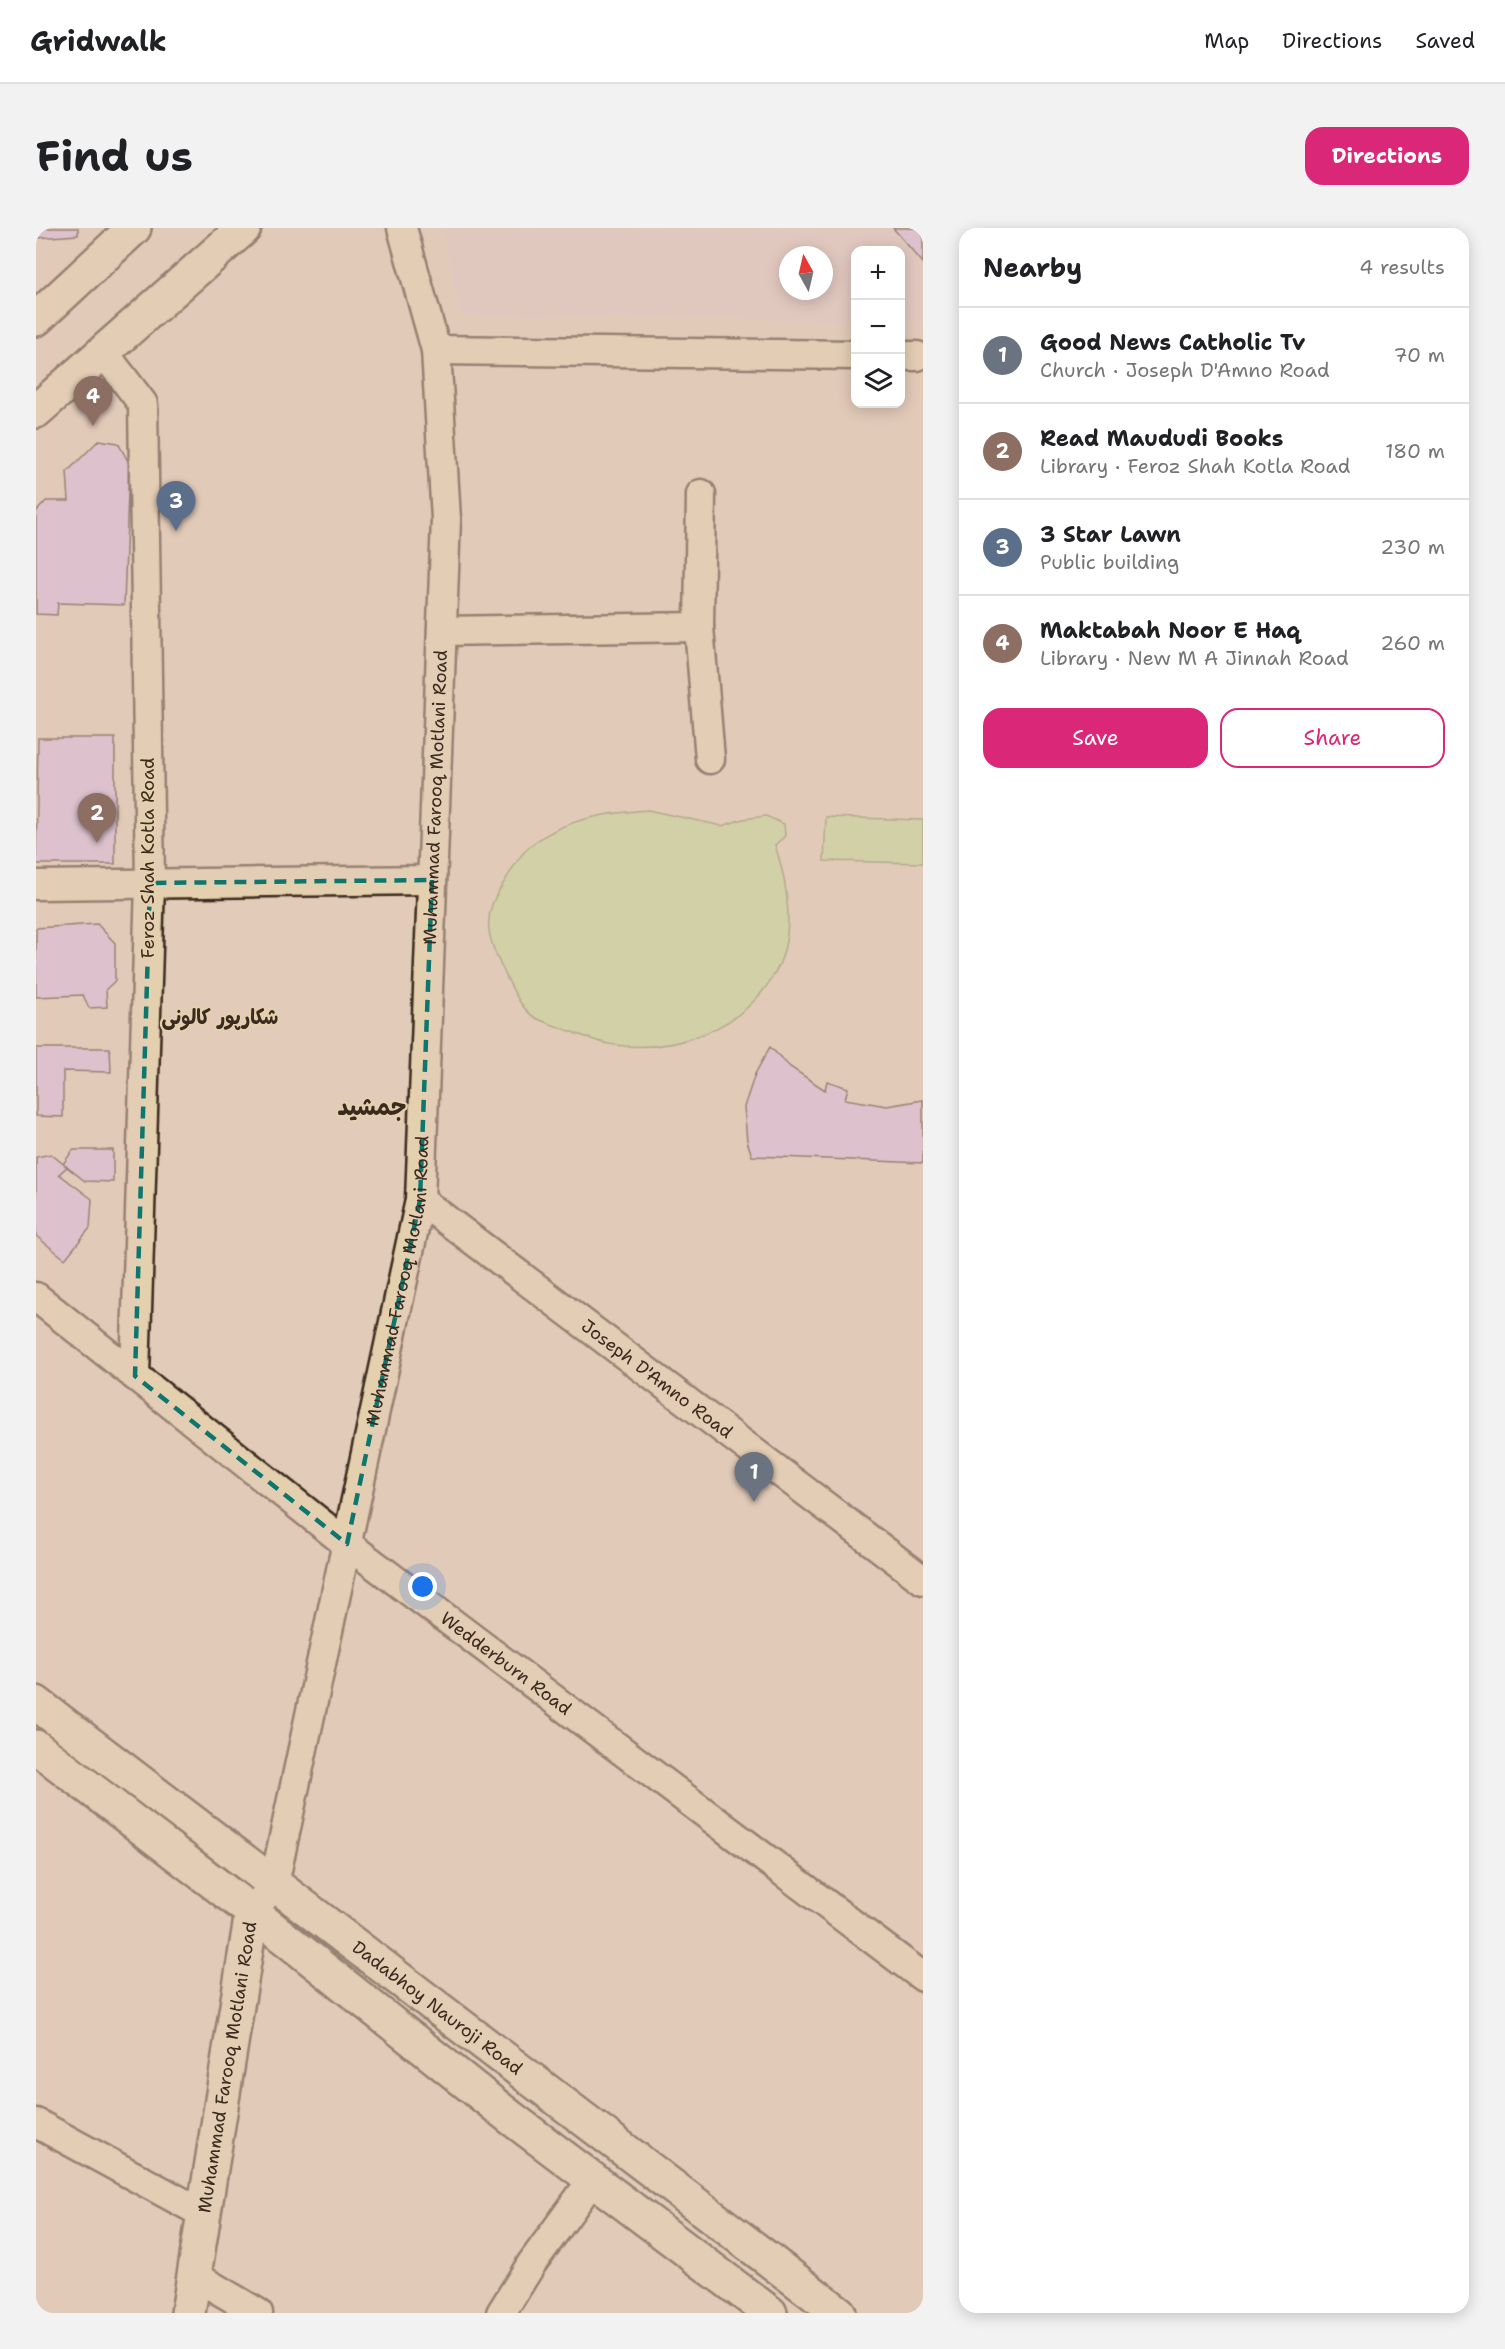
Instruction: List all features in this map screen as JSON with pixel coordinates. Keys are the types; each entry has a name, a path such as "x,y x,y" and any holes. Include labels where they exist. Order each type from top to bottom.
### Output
{"main road":[{"path":"36,319 134,228"},
{"path":"36,411 244,228"},
{"name":"Dadabhoy Nauroji Road","path":"36,1703 839,2313"},
{"path":"36,1747 252,1912 592,2179 770,2313"},
{"name":"Muhammad Farooq Motlani Road","path":"188,2313 252,1912"}],"street":[{"name":"Muhammad Farooq Motlani Road","path":"252,1912 274,1884 420,1200 446,519 436,350 402,228"},
{"path":"436,350 851,355"},
{"name":"Feroz Shah Kotla Road","path":"104,353 143,404 150,884 135,1376"},
{"path":"701,494 699,627 710,759"},
{"path":"441,631 699,627"},
{"path":"36,885 432,879"},
{"name":"Joseph D'Amno Road","path":"420,1200 923,1580"},
{"name":"Wedderburn Road","path":"36,1297 347,1544 923,1977"},
{"path":"36,2123 204,2214"},
{"path":"501,2313 532,2263 592,2179"},
{"path":"195,2276 258,2313"}],"highlighted area":[{"path":"432,880 420,1200 347,1544 135,1376 150,883"}],"shaded area":[{"path":"442,228 923,228 923,322 905,322 905,246 851,246 851,321 460,315"}],"green space":[{"path":"648,810 722,826 743,819 766,816 784,824 785,836 775,845 780,860 788,910 786,943 775,973 761,992 745,1009 726,1022 706,1033 661,1045 610,1044 548,1023 529,1013 515,994 492,946 489,915 496,895 517,862 526,850 539,840 553,831 583,820 615,813"},
{"path":"826,817 923,820 923,863 824,861"}],"building":[{"path":"36,228 78,228 78,235 36,238"},
{"path":"893,228 923,228 923,263"},
{"path":"99,440 118,443 129,463 124,605 58,603 57,615 36,614 36,512 46,501 69,501 67,472"},
{"path":"38,738 115,738 115,864 36,864"},
{"path":"97,924 115,943 115,981 106,989 107,1007 89,1008 83,995 36,997 36,928"},
{"path":"770,1047 790,1067 825,1090 827,1081 848,1088 845,1099 887,1106 923,1100 923,1163 752,1156 747,1141 744,1107 755,1074"},
{"path":"36,1048 110,1048 111,1072 63,1071 63,1117 36,1116"},
{"path":"73,1150 113,1150 113,1182 85,1181 63,1164"},
{"path":"51,1154 67,1167 59,1174 92,1199 90,1228 65,1259 36,1236 36,1157"}],"place":[{"name":"Maktabah Noor E Haq","path":"93,426"},
{"name":"3 Star Lawn","path":"176,531"},
{"name":"Read Maududi Books","path":"97,843"},
{"name":"Good News Catholic Tv","path":"754,1502"}],"district":[{"name":"شکارپور کالونی","path":"220,1017"},
{"name":"جمشید","path":"372,1107"}]}
